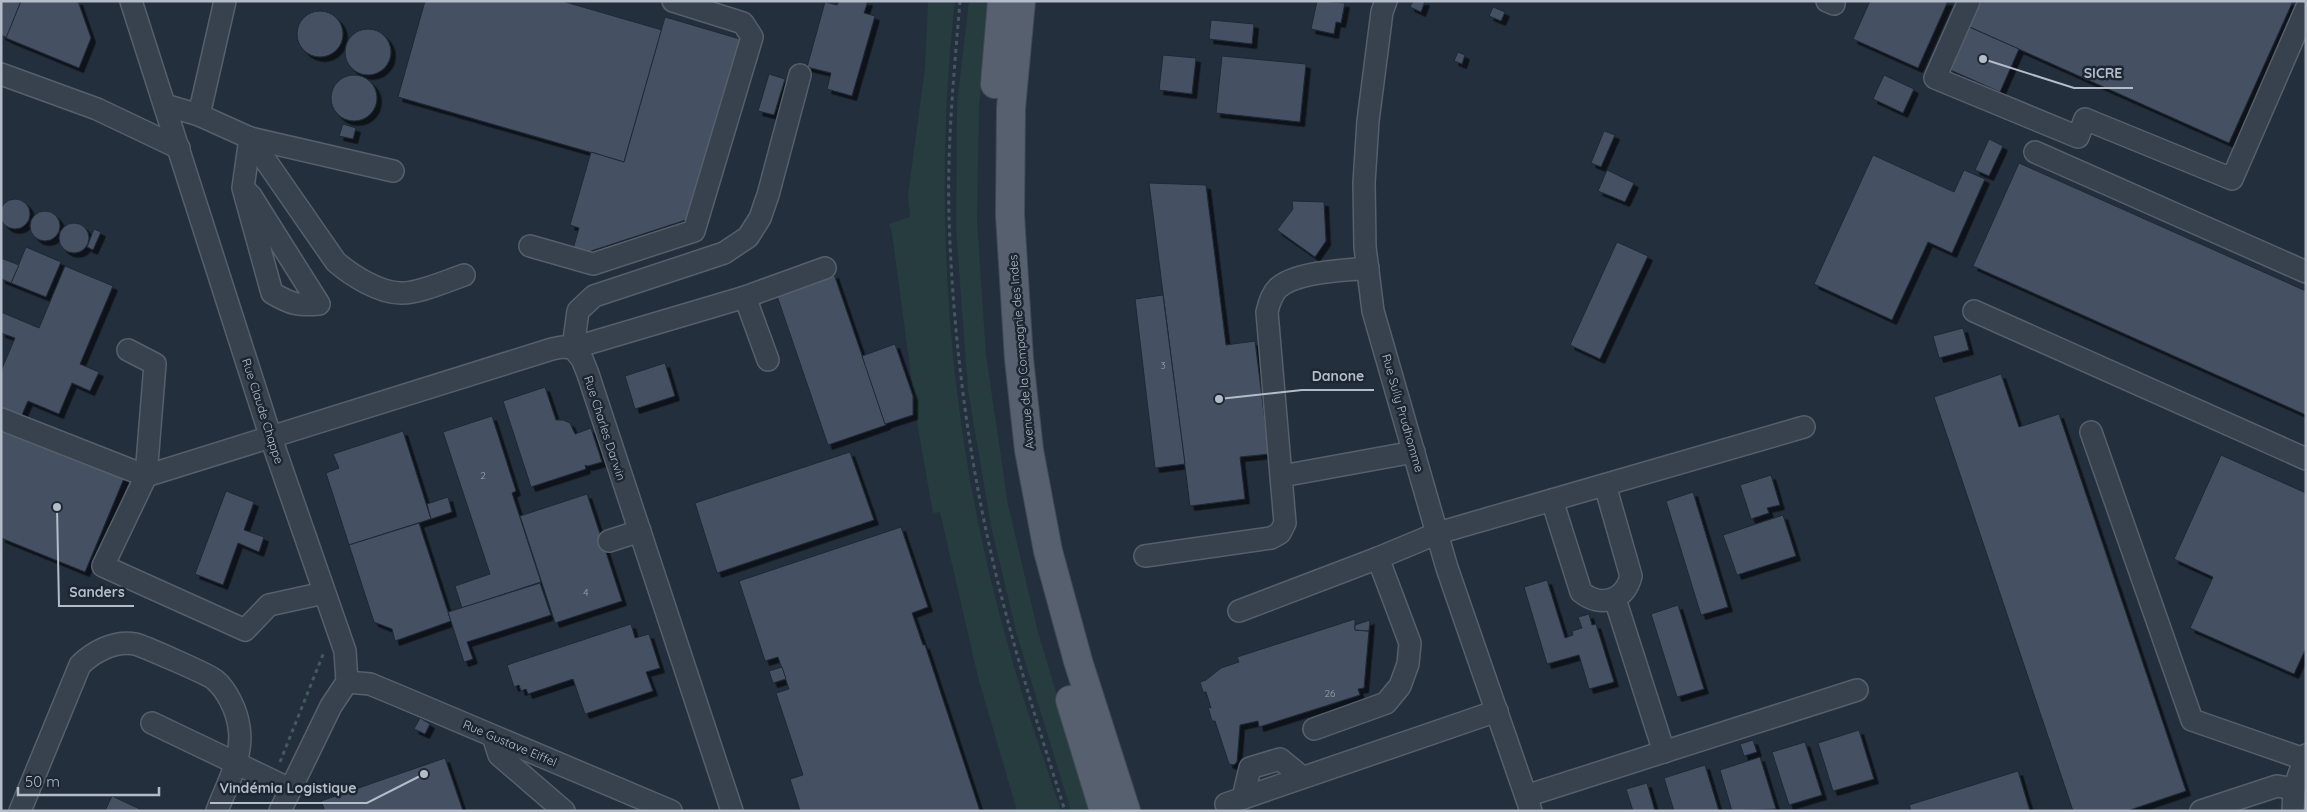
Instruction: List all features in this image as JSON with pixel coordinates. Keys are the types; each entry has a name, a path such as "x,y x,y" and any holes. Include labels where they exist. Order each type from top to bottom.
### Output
{"main road":[{"name":"Avenue de la Compagnie des Indes","path":"1002,1 998,26 994,108 994,195 999,322 1009,429 1022,510 1036,572 1061,670 1104,811"},
{"name":"Avenue de la Compagnie des Indes","path":"1021,1 1010,108 1010,215 1019,360 1029,450 1048,551 1078,661 1126,811"}],"street":[{"name":"Rue Claude Chappe","path":"131,1 271,438 345,651 348,682"},
{"path":"199,115 225,1"},
{"path":"530,246 593,264 694,231 752,37 743,23 673,1"},
{"name":"Avenue de la Compagnie des Indes","path":"1010,1 1005,49 1001,148 1003,220 1006,303 1023,468 1041,564 1065,652 1115,811"},
{"name":"Rue Sully Prudhomme","path":"1386,1 1382,12 1368,121 1364,183 1366,247 1373,312 1438,534 1528,803"},
{"path":"1969,1 1935,78 2078,136 2085,119 2232,179 2306,9"},
{"path":"1,74 97,109 179,148"},
{"path":"573,348 578,310 594,296 724,253 748,237 760,218 768,195 800,75"},
{"path":"165,105 199,115 250,138 393,171"},
{"path":"243,188 251,196 319,304 300,305 287,302 272,293 243,188 250,138"},
{"path":"250,138 336,262 354,278 400,294 433,286 464,275"},
{"path":"2035,152 2306,272"},
{"path":"1,419 146,476 552,349 562,347 573,348 744,297 825,268"},
{"path":"1145,556 1276,536 1285,523 1267,312 1270,300 1277,289 1288,281 1299,277 1368,268"},
{"path":"744,297 768,360"},
{"path":"1974,310 2306,459"},
{"name":"Rue Charles Darwin","path":"573,348 582,359 588,374 732,811"},
{"path":"128,350 155,364 146,476 103,566 245,630 269,606 324,593"},
{"path":"1239,611 1438,534 1804,427"},
{"path":"2091,432 2192,720 2305,757 2294,789 2293,811"},
{"path":"1282,476 1414,452"},
{"path":"1552,500 1581,592 1597,601 1615,599 1623,594 1629,585 1631,576 1605,485"},
{"path":"609,541 640,531"},
{"path":"1314,729 1386,703 1400,686 1408,664 1410,643 1378,558"},
{"path":"1615,599 1664,752"},
{"path":"20,811 80,665 91,654 120,644 135,644 215,679 226,692 239,725 241,743 236,763 217,811"},
{"path":"280,811 281,784 348,682"},
{"name":"Rue Gustave Eiffel","path":"348,682 370,684 671,811"},
{"path":"1528,803 1664,752 1856,690"},
{"path":"1235,801 1497,711"},
{"path":"152,723 281,784"},
{"path":"493,736 499,755 564,811"},
{"path":"2201,811 2277,786 2294,789"}],"path":[{"path":"960,1 951,113 949,216 957,328 967,417 988,543 1007,618 1066,811"},
{"path":"281,784 327,645"}],"green space":[{"path":"928,1 955,1 948,81 945,163 946,244 950,326 959,407 971,487 988,567 1008,645 1061,811 1017,811 978,677 940,512 933,513 918,428 892,233 889,224 910,217 908,195 925,68"},
{"path":"969,1 991,1 979,105 977,221 986,355 1008,505 1038,632 1092,811 1071,811 1017,635 991,526 968,390 956,230 957,104"}],"building":[{"path":"1,1 21,1 7,38 1,35"},
{"path":"21,1 78,1 91,38 79,68 6,38"},
{"path":"425,1 562,1 662,30 624,162 398,97"},
{"path":"839,1 868,1 864,13 875,16 852,96 827,89 831,73 807,67 825,2 837,5"},
{"path":"1317,1 1345,3 1341,23 1336,22 1334,34 1311,29"},
{"path":"1413,1 1425,1 1421,12 1410,7"},
{"path":"1870,1 1948,1 1918,68 1853,39"},
{"path":"1978,1 2293,1 2229,143 1967,26"},
{"path":"1493,7 1505,12 1501,21 1489,16"},
{"path":"325,11 337,17 342,25 342,43 337,51 329,56 315,57 303,51 298,43 297,29 303,17 311,12"},
{"path":"665,17 740,39 689,219 585,253 573,249 579,228 570,225 591,152 624,162"},
{"path":"1211,20 1254,24 1252,44 1209,39"},
{"path":"1967,26 2019,49 2000,92 1948,69"},
{"path":"368,29 381,33 387,39 391,52 387,65 381,71 368,75 355,71 349,65 345,52 349,39 355,33"},
{"path":"1458,52 1465,55 1462,64 1454,61"},
{"path":"1163,55 1196,58 1192,94 1159,90"},
{"path":"1222,56 1306,64 1300,122 1216,113"},
{"path":"769,74 785,79 774,115 758,111"},
{"path":"354,75 367,79 373,85 377,98 373,111 367,117 354,121 341,117 335,111 331,98 335,85 341,79"},
{"path":"1884,75 1914,89 1903,113 1873,99"},
{"path":"343,124 356,128 353,139 339,136"},
{"path":"1604,131 1615,135 1601,167 1591,163"},
{"path":"1989,139 2003,146 1989,176 1975,170"},
{"path":"1873,155 1954,192 1964,170 1985,179 1952,253 1928,242 1892,320 1814,284"},
{"path":"2019,163 2306,291 2306,415 1973,266"},
{"path":"1607,170 1634,183 1625,202 1598,191"},
{"path":"1149,183 1206,185 1226,345 1255,341 1269,454 1240,457 1245,499 1190,506"},
{"path":"15,199 26,203 30,214 26,225 15,229 4,225 0,214 4,203"},
{"path":"1292,201 1324,202 1326,241 1315,257 1277,230 1293,209"},
{"path":"45,211 56,215 60,226 56,237 45,241 34,237 30,226 34,215"},
{"path":"74,223 85,227 89,238 85,249 74,253 63,249 59,238 63,227"},
{"path":"94,229 101,232 93,250 87,247"},
{"path":"1617,242 1648,256 1600,359 1570,345"},
{"path":"26,247 61,262 46,297 11,283"},
{"path":"1,258 19,265 11,283 1,279"},
{"path":"65,266 113,286 80,364 99,372 90,391 72,383 59,414 28,401 21,417 1,409 1,371 15,338 1,333 1,312 39,328"},
{"path":"834,274 886,425 828,445 776,293"},
{"path":"1163,295 1185,464 1155,468 1135,299"},
{"path":"1963,328 1969,350 1939,358 1933,336"},
{"path":"895,344 913,396 913,415 885,424 862,356"},
{"path":"665,363 675,396 635,409 625,376"},
{"path":"2001,374 2019,427 2059,414 2186,791 2127,811 2073,811 1934,397"},
{"path":"545,387 556,420 570,423 575,434 591,428 602,462 588,466 585,465 586,469 531,487 503,401"},
{"path":"492,416 516,491 512,493 541,582 462,608 455,586 490,574 443,432"},
{"path":"1,425 125,476 85,572 1,538"},
{"path":"403,431 431,519 349,545 326,473 339,468 333,454"},
{"path":"850,452 874,520 717,573 695,503"},
{"path":"2221,455 2306,493 2306,648 2294,674 2190,628 2213,577 2174,559"},
{"path":"1771,475 1780,505 1767,508 1769,513 1751,519 1740,485"},
{"path":"226,491 254,502 244,530 264,537 259,552 238,543 223,585 195,574"},
{"path":"1693,492 1728,607 1701,615 1666,501"},
{"path":"587,494 622,601 555,623 520,516"},
{"path":"448,497 452,512 431,519 427,504"},
{"path":"1783,515 1796,556 1737,575 1723,535"},
{"path":"419,523 451,621 395,641 392,629 374,622 349,545"},
{"path":"901,527 928,607 912,613 923,645 925,645 980,811 800,811 790,779 803,775 776,693 789,689 778,657 765,661 739,581"},
{"path":"1547,580 1565,638 1573,635 1572,631 1582,628 1578,617 1589,614 1592,625 1596,624 1614,682 1589,689 1579,655 1547,664 1524,587"},
{"path":"540,583 551,615 467,642 473,659 464,662 448,612"},
{"path":"1678,605 1704,689 1677,697 1651,614"},
{"path":"1355,619 1355,630 1369,631 1364,688 1358,689 1360,695 1259,727 1258,721 1240,725 1237,762 1234,765 1229,764 1215,721 1212,721 1208,707 1211,708 1206,692 1203,692 1200,682 1206,680 1221,668 1239,662 1237,657"},
{"path":"1370,620 1369,631 1355,630 1355,625"},
{"path":"631,624 635,638 649,634 660,668 646,672 653,691 585,714 573,679 528,694 526,689 521,691 519,685 514,687 507,665"},
{"path":"782,667 786,679 773,683 769,671"},
{"path":"420,718 430,724 425,734 414,729"},
{"path":"1859,730 1874,779 1833,791 1818,743"},
{"path":"1753,740 1757,752 1744,756 1740,744"},
{"path":"1805,742 1822,795 1789,805 1772,752"},
{"path":"1760,757 1776,809 1732,811 1720,770"},
{"path":"445,758 463,811 325,811 321,801"},
{"path":"1705,765 1719,811 1674,811 1664,778"},
{"path":"2018,771 2030,811 1911,811 1909,805"},
{"path":"1647,783 1655,811 1633,811 1626,789"},
{"path":"112,796 144,811 105,811"}],"place":[{"name":"SICRE","path":"1983,59"},
{"name":"Danone","path":"1219,399"},
{"name":"Sanders","path":"57,507"},
{"name":"Vindémia Logistique","path":"424,774"}]}
